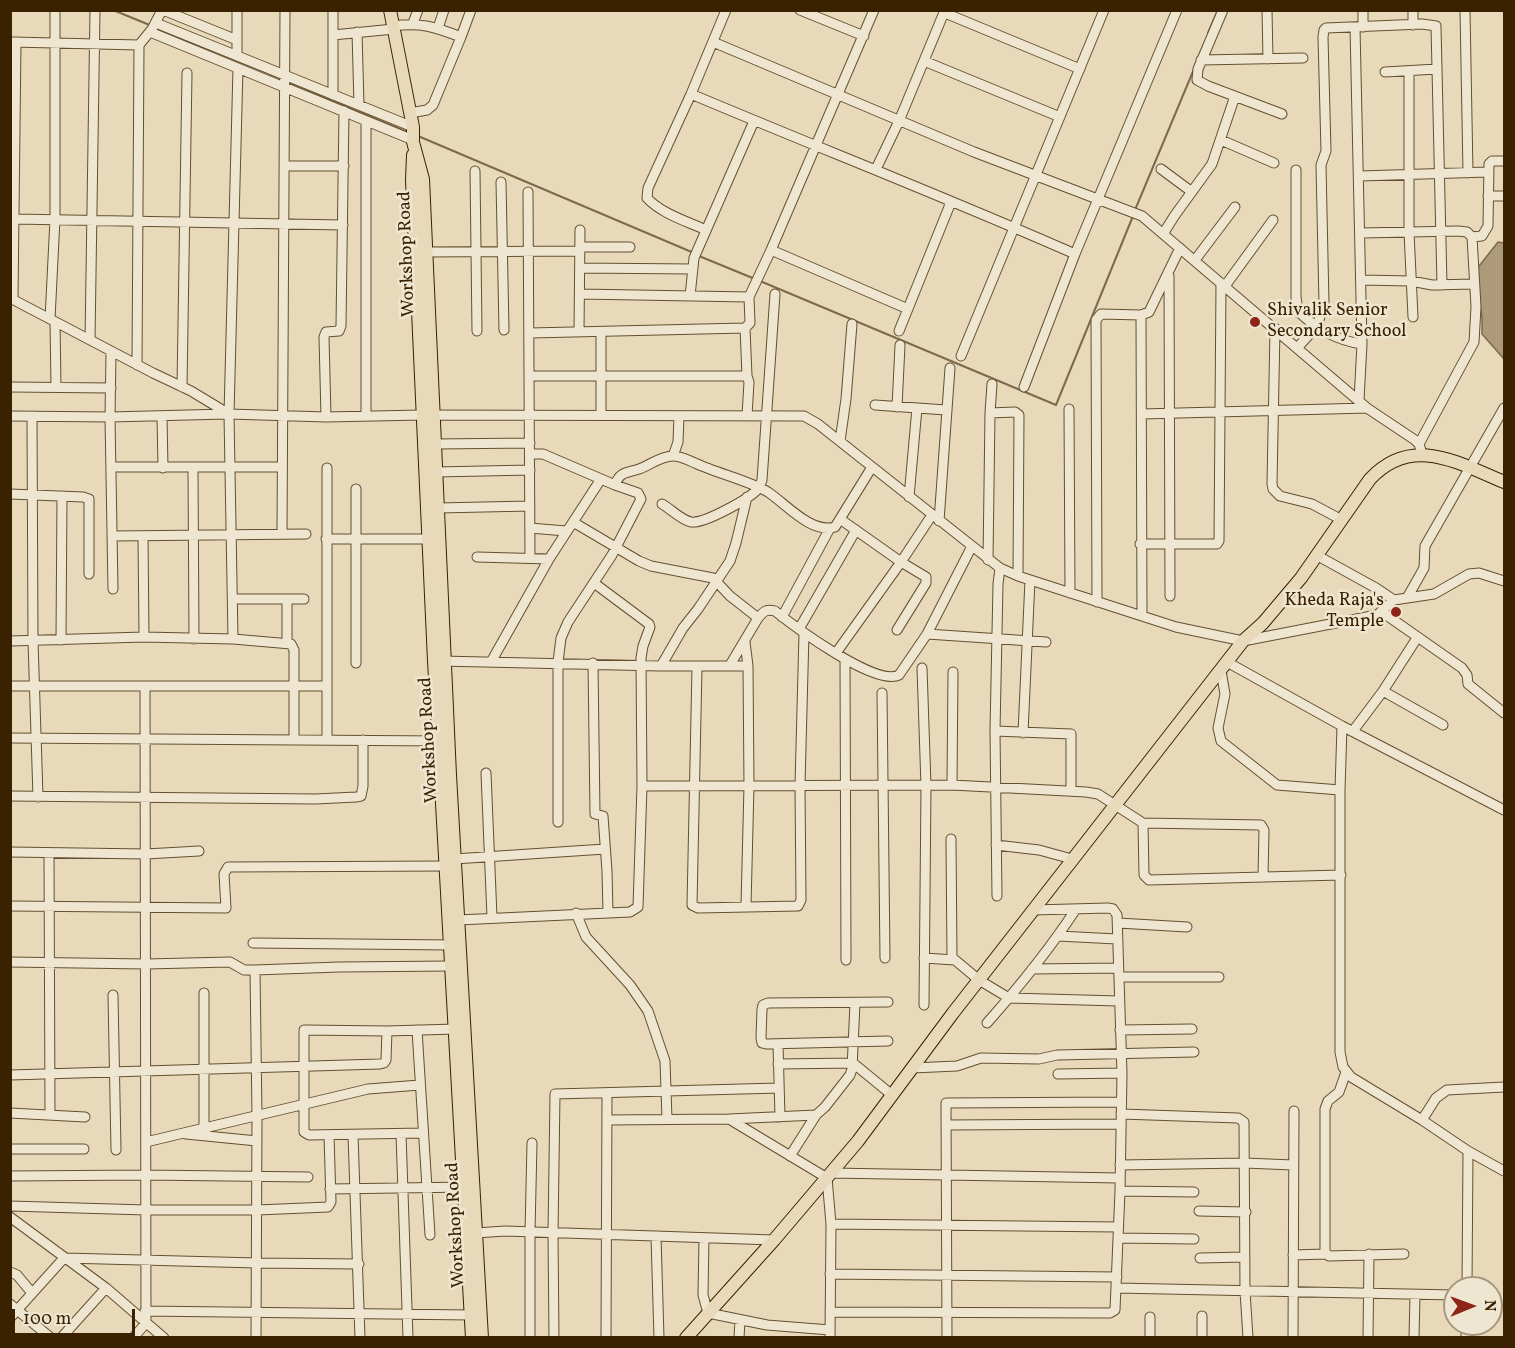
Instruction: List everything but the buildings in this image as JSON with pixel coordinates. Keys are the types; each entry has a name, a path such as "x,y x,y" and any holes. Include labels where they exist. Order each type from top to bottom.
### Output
{"main road":[{"name":"Workshop Road","path":"390,10 423,180 429,539 440,661"},
{"name":"Workshop Road","path":"413,136 412,180 428,415 435,444 440,661 450,862 452,966 469,1187 476,1233 482,1338"},
{"path":"686,1338 858,1142 912,1068 1115,804 1224,666 1318,556 1378,470 1421,449 1504,482"},
{"name":"Workshop Road","path":"450,862 458,920 469,1187 472,1338"}],"street":[{"path":"56,10 52,320 56,387"},
{"path":"90,340 94,10"},
{"path":"137,365 139,45 163,10 237,40"},
{"path":"237,10 237,56"},
{"path":"282,534 285,10"},
{"path":"333,10 333,95"},
{"path":"413,23 418,10"},
{"path":"438,28 444,10"},
{"path":"410,113 428,110 433,105 456,53 471,10"},
{"path":"706,230 666,212 647,198 648,188 692,94 726,10"},
{"path":"800,10 864,36"},
{"path":"530,333 745,328 750,323 749,297 839,95 874,10"},
{"path":"961,356 1104,10"},
{"path":"1024,387 1075,254 1177,10"},
{"path":"1223,10 1196,73 1198,82 1281,114"},
{"path":"1267,10 1268,59"},
{"path":"1359,400 1362,344 1359,27 1363,10"},
{"path":"1413,10 1413,25"},
{"path":"1465,10 1467,173"},
{"path":"876,170 945,12 1080,69"},
{"path":"333,35 413,23 438,28 460,37"},
{"path":"1298,347 1317,326 1323,311 1325,290 1321,165 1326,147 1323,34 1326,28 1433,24 1436,26 1442,285"},
{"path":"153,27 237,56 344,111 366,121 413,136"},
{"path":"153,27 237,68 333,95 359,105 413,136"},
{"path":"357,33 359,105"},
{"path":"139,45 13,42 12,298 229,414"},
{"path":"713,42 899,121 1134,213 1195,260 1367,408 1421,449 1474,342 1472,237 1467,231 1361,233"},
{"path":"1201,60 1303,58"},
{"path":"924,61 1060,117"},
{"path":"233,639 229,414 237,68"},
{"path":"1385,72 1437,69"},
{"path":"1409,71 1413,317"},
{"path":"182,387 187,74"},
{"path":"692,94 1075,254"},
{"path":"1163,234 1212,164 1235,96"},
{"path":"326,417 324,337 326,332 339,331 341,326 344,111"},
{"path":"366,121 366,416"},
{"path":"690,296 695,255 754,121"},
{"path":"1221,140 1274,163"},
{"path":"1472,237 1482,236 1487,230 1487,172 1490,162 1504,161"},
{"path":"285,166 344,166"},
{"path":"1161,169 1192,192"},
{"path":"1296,170 1296,303 1299,313 1341,340 1362,344"},
{"path":"476,171 477,331"},
{"path":"1360,176 1487,172"},
{"path":"501,182 504,330"},
{"path":"528,192 530,558"},
{"path":"1488,196 1504,196"},
{"path":"899,331 951,202"},
{"path":"1195,260 1235,207"},
{"path":"14,219 343,225"},
{"path":"1140,544 1217,544 1219,541 1223,285 1273,220"},
{"path":"579,332 580,230"},
{"path":"426,252 630,247"},
{"path":"1097,602 1096,320 1104,313 1147,314 1152,309 1180,248"},
{"path":"771,250 908,309"},
{"path":"580,268 693,269"},
{"path":"1168,270 1170,596"},
{"path":"1361,280 1411,281 1442,285 1474,284"},
{"path":"580,294 749,297"},
{"path":"663,504 690,522 698,521 707,519 759,488 762,480 775,294"},
{"path":"1141,315 1142,616"},
{"path":"840,441 852,324"},
{"path":"745,328 749,382 747,416"},
{"path":"1275,328 1272,410 1273,489 1280,496 1312,504 1342,520"},
{"path":"601,332 602,415"},
{"path":"897,407 900,345"},
{"path":"111,352 113,589"},
{"path":"836,653 935,518 950,368"},
{"path":"530,376 747,376"},
{"path":"988,560 992,384"},
{"path":"10,387 111,388"},
{"path":"875,405 946,410"},
{"path":"909,497 916,408"},
{"path":"1142,414 1367,408"},
{"path":"1070,409 1070,593"},
{"path":"1407,598 1424,568 1425,546 1504,409"},
{"path":"990,413 1015,412 1019,415 1018,576"},
{"path":"10,416 110,417 229,414 326,417 804,416 812,419 1000,568 1018,576 1176,627 1244,642 1382,612 1394,600 1434,594 1464,576 1475,573 1504,581"},
{"path":"32,416 33,641 38,797"},
{"path":"162,416 163,468"},
{"path":"673,456 678,442 679,417"},
{"path":"435,444 530,443"},
{"path":"530,454 543,454 638,493 641,499 594,583 568,622 561,638 558,662 558,822"},
{"path":"615,485 622,473 638,470 660,459 673,456 759,488 809,522 830,528 835,527 872,467"},
{"path":"111,467 282,467"},
{"path":"193,468 194,639"},
{"path":"327,468 327,740"},
{"path":"436,472 530,470"},
{"path":"491,662 549,559 601,479"},
{"path":"356,489 356,663"},
{"path":"10,494 89,499 89,574"},
{"path":"61,640 62,496"},
{"path":"661,666 683,628 717,581 733,553 747,497"},
{"path":"438,508 530,506"},
{"path":"840,519 901,562 924,575 927,580 897,630"},
{"path":"573,522 651,566 708,576 717,581 730,596 758,618"},
{"path":"530,528 566,531"},
{"path":"783,617 830,528"},
{"path":"697,666 692,905 698,908 746,906 794,908 800,903 801,631 856,530"},
{"path":"113,536 306,534"},
{"path":"143,536 144,638"},
{"path":"326,539 429,539"},
{"path":"730,665 758,618 766,610 770,610 845,659 873,672 896,677 900,675 927,634 972,546"},
{"path":"1318,556 1394,600"},
{"path":"477,557 549,559"},
{"path":"997,896 995,731 1000,568"},
{"path":"1023,733 1030,580"},
{"path":"458,920 630,912 638,907 642,786 641,652 650,625 594,583"},
{"path":"233,599 304,599"},
{"path":"287,599 287,643"},
{"path":"1382,612 1462,668 1467,675 1468,684 1504,713"},
{"path":"927,634 1046,642"},
{"path":"10,641 144,638 233,639 291,644 294,650 294,740"},
{"path":"1353,731 1383,691 1417,638"},
{"path":"745,642 748,666 749,786 746,906"},
{"path":"845,659 846,960"},
{"path":"440,661 748,666"},
{"path":"593,663 595,814 603,816 608,913"},
{"path":"1340,790 1277,784 1221,741 1218,728 1225,689 1224,666 1504,810"},
{"path":"922,668 926,786 924,1005"},
{"path":"952,672 952,785"},
{"path":"10,686 326,686"},
{"path":"133,1338 146,1323 145,686"},
{"path":"1383,691 1443,725"},
{"path":"882,693 885,958"},
{"path":"1342,726 1340,1052 1343,1067 1351,1077 1468,1151 1504,1171"},
{"path":"995,731 1071,734 1071,791"},
{"path":"10,738 444,741"},
{"path":"10,796 316,799 361,796 363,740"},
{"path":"486,773 492,917"},
{"path":"642,786 952,785 1098,794 1143,823 1261,825 1264,830 1263,877"},
{"path":"1143,823 1143,866 1147,879 1341,875"},
{"path":"951,840 952,959"},
{"path":"996,845 1040,850 1072,859"},
{"path":"10,906 226,908 224,874 228,867 450,862 490,856 605,849"},
{"path":"10,852 146,854 199,851"},
{"path":"49,853 50,1114"},
{"path":"987,1023 1058,936 1076,909"},
{"path":"830,1312 1110,1313 1116,1308 1122,1073 1116,912 1113,909 1033,910"},
{"path":"576,914 586,937 630,985 648,1011 663,1050 667,1119"},
{"path":"1118,923 1187,927"},
{"path":"1058,936 1118,939"},
{"path":"253,943 451,945"},
{"path":"924,958 952,959 979,980 1009,998 1119,1001"},
{"path":"10,962 146,964 230,962 244,970 452,966"},
{"path":"1032,969 1220,977"},
{"path":"255,970 256,1338"},
{"path":"204,993 204,1127"},
{"path":"113,995 116,1150"},
{"path":"888,1002 768,1003 763,1005 762,1042 778,1044 888,1041"},
{"path":"790,1156 816,1115 825,1107 850,1074 853,1063 855,1003"},
{"path":"423,1133 306,1134 304,1132 304,1029 387,1031 456,1029"},
{"path":"1120,1030 1192,1029"},
{"path":"417,1030 430,1235"},
{"path":"10,1075 384,1063 387,1056 387,1031"},
{"path":"778,1044 780,1117"},
{"path":"912,1068 957,1066 989,1058 1039,1059 1057,1055 1194,1052"},
{"path":"778,1064 853,1063 892,1095"},
{"path":"1326,1254 1324,1249 1325,1109 1328,1101 1338,1092 1346,1072"},
{"path":"1058,1074 1122,1073"},
{"path":"146,1142 368,1089 420,1085"},
{"path":"1422,1120 1436,1098 1447,1090 1504,1087"},
{"path":"554,1338 555,1094 779,1088"},
{"path":"606,1338 607,1094"},
{"path":"947,1338 946,1103 1120,1102"},
{"path":"1293,1338 1294,1111"},
{"path":"10,1113 85,1117"},
{"path":"607,1120 729,1119 816,1115"},
{"path":"945,1125 1120,1119 1238,1118 1244,1122 1245,1291 1248,1338"},
{"path":"729,1119 790,1156 829,1175 1120,1178"},
{"path":"180,1133 257,1141"},
{"path":"401,1134 408,1338"},
{"path":"10,1206 146,1210 328,1208 330,1190 328,1135"},
{"path":"353,1135 360,1338"},
{"path":"530,1338 532,1143"},
{"path":"10,1149 84,1149"},
{"path":"1467,1276 1468,1151"},
{"path":"1120,1165 1245,1163 1293,1165"},
{"path":"704,1238 703,1295 708,1313 792,1333 830,1334 829,1175"},
{"path":"10,1176 308,1177"},
{"path":"330,1190 469,1187"},
{"path":"1120,1191 1194,1192"},
{"path":"1199,1211 1246,1212"},
{"path":"10,1216 106,1288 164,1338"},
{"path":"831,1224 1118,1227"},
{"path":"476,1233 530,1232 774,1240"},
{"path":"656,1236 659,1338"},
{"path":"1118,1238 1194,1239"},
{"path":"1368,1338 1369,1254"},
{"path":"1293,1255 1404,1254"},
{"path":"64,1257 359,1264"},
{"path":"10,1318 14,1307 32,1293 64,1257"},
{"path":"1200,1258 1245,1257"},
{"path":"10,1272 16,1275 32,1293"},
{"path":"830,1274 1117,1277"},
{"path":"61,1338 106,1288"},
{"path":"1116,1288 1443,1295"},
{"path":"1414,1338 1415,1295"},
{"path":"14,1307 51,1338"},
{"path":"145,1311 471,1316"},
{"path":"1202,1316 1202,1338"},
{"path":"1150,1317 1150,1338"},
{"path":"739,1338 740,1320"}],"shaded area":[{"path":"1498,242 1504,243 1504,359 1482,334 1476,270"}],"waterway":[{"path":"113,10 152,26"},
{"path":"1208,33 1218,10"},
{"path":"157,28 282,79"},
{"path":"1135,210 1194,69"},
{"path":"288,82 410,133"},
{"path":"418,136 694,253"},
{"path":"760,281 1056,405 1133,216"},
{"path":"699,256 755,279"}],"place":[{"name":"Shivalik Senior Secondary School","path":"1255,322"},
{"name":"Kheda Raja's Temple","path":"1396,612"}]}
